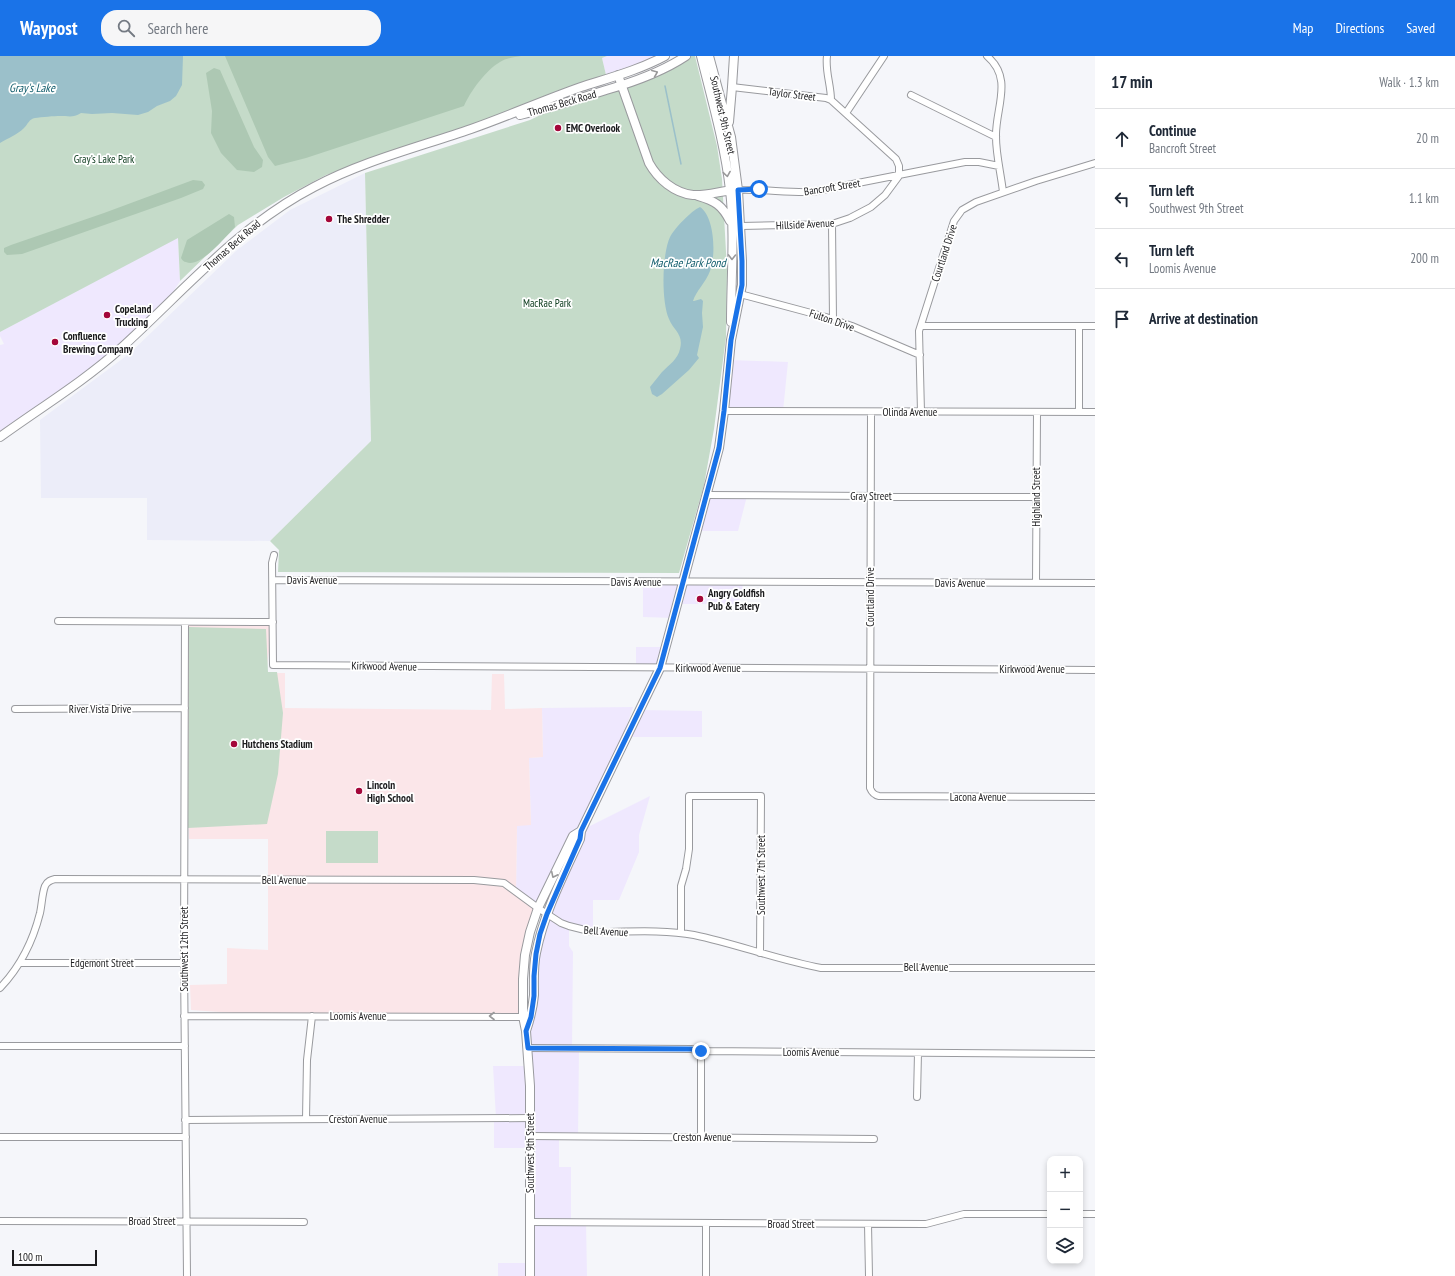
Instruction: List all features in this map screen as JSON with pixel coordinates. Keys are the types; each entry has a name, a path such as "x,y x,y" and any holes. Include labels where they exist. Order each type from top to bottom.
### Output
{"main road":[{"name":"Thomas Beck Road","path":"502,119 530,106 644,66 665,56"},
{"name":"Thomas Beck Road","path":"0,437 72,386 118,350 217,256 247,230 280,206 314,186 360,167 502,119 622,86 658,72 686,56"},
{"path":"729,129 734,56"},
{"name":"Southwest 9th Street","path":"527,1017 534,996 536,954 540,934 547,914 580,839 581,831 660,668 719,448 731,340 734,190 729,129 705,58"},
{"name":"Southwest 9th Street","path":"705,58 719,130 734,190 741,226 742,261 740,294 731,340"},
{"name":"Bancroft Street","path":"618,75 653,170 667,184 677,190 694,195 734,190"},
{"path":"694,195 711,200 726,211 732,224 732,239"},
{"name":"Southwest 9th Street","path":"530,1276 530,1086 526,1031 527,1017 523,979 525,955 530,932 538,908 573,836 581,831"}],"street":[{"path":"827,56 826,71 831,100"},
{"path":"846,112 884,56"},
{"path":"988,56 994,61 999,70 1002,81 1001,100 996,125 996,137 1003,192 1095,163"},
{"name":"Taylor Street","path":"732,87 826,98 831,100 896,159 899,166 899,176"},
{"path":"911,95 996,137"},
{"name":"Bancroft Street","path":"734,190 759,189 812,192 965,162 979,162 999,166"},
{"name":"Hillside Avenue","path":"741,226 832,224 871,207 885,195 899,176"},
{"name":"Courtland Drive","path":"921,412 920,331 954,221 962,210 970,205 1003,192"},
{"path":"832,224 833,319"},
{"name":"Fulton Drive","path":"740,294 833,319 920,355"},
{"path":"921,326 1095,326"},
{"path":"1079,326 1079,412"},
{"name":"Olinda Avenue","path":"724,411 1095,412"},
{"name":"Courtland Drive","path":"870,783 871,412"},
{"name":"Highland Street","path":"1036,583 1037,412"},
{"name":"Gray Street","path":"707,496 1036,497"},
{"path":"58,621 272,622 274,555"},
{"name":"Davis Avenue","path":"273,580 1095,583"},
{"name":"Southwest 12th Street","path":"185,622 184,1016 187,1276"},
{"name":"Kirkwood Avenue","path":"272,622 273,665 1095,670"},
{"name":"River Vista Drive","path":"15,709 185,708"},
{"name":"Lacona Avenue","path":"870,783 871,792 879,796 1095,797"},
{"name":"Southwest 7th Street","path":"682,933 681,886 686,869 689,849 689,796 761,796 760,953"},
{"name":"Bell Avenue","path":"20,963 34,932 45,886 50,881 55,879 474,880 504,883 547,914 569,926 593,932 682,933 796,963 821,968 1095,968"},
{"path":"0,988 20,963"},
{"name":"Edgemont Street","path":"20,963 184,963"},
{"name":"Loomis Avenue","path":"184,1016 527,1017"},
{"path":"306,1119 307,1056 312,1016"},
{"path":"0,1046 185,1046"},
{"name":"Loomis Avenue","path":"528,1048 1095,1054"},
{"path":"700,1137 701,1051"},
{"path":"918,1053 918,1098"},
{"name":"Creston Avenue","path":"185,1120 530,1118"},
{"name":"Creston Avenue","path":"530,1136 874,1139"},
{"path":"0,1137 186,1137"},
{"name":"Broad Street","path":"530,1222 926,1224 964,1214 1047,1214"},
{"path":"1083,1214 1095,1214"},
{"name":"Broad Street","path":"0,1221 304,1222"},
{"path":"706,1223 706,1276"},
{"path":"868,1224 869,1276"}],"shaded area":[{"path":"607,56 657,56 606,75 602,58"},
{"path":"365,173 371,441 270,541 147,540 147,498 41,498 40,420 129,354 236,251 290,210"},
{"path":"178,237 180,281 163,308 118,350 0,437 0,345 4,344 0,336 0,332"},
{"path":"729,360 788,362 783,411 724,411"},
{"path":"707,495 747,496 738,531 697,531"},
{"path":"744,581 738,604 678,604 674,618 643,617 643,582"},
{"name":"Lincoln High School","path":"185,622 273,622 266,673 285,673 285,708 491,710 492,674 504,674 505,709 542,708 543,757 529,758 531,825 517,826 516,892 538,908 530,932 523,1016 280,1016 191,1010 190,985 227,984 227,948 268,950 268,839 189,839 185,708"},
{"path":"636,647 666,647 660,668 636,668"},
{"path":"633,707 614,763 582,830 650,796 639,835 639,852 619,900 593,900 593,932 569,927 569,946 573,952 572,1048 579,1049 578,1137 559,1137 559,1167 571,1167 571,1222 586,1222 587,1276 498,1276 498,1263 530,1263 530,1148 494,1148 494,1118 496,1118 493,1066 529,1066 526,1031 536,954 579,834 538,908 516,892 517,825 531,825 529,758 543,757 542,708"},
{"path":"640,710 702,711 702,737 627,737"}],"green space":[{"name":"Gray's Lake Park","path":"0,56 607,56 602,58 606,75 549,95 508,112 326,175 284,197 238,225 180,281 178,238 0,332"},
{"path":"225,56 521,56 502,61 489,70 474,88 464,106 306,158 275,166 268,157"},
{"name":"MacRae Park","path":"691,56 695,56 717,146 722,179 727,270 726,337 714,429 704,485 679,573 278,572 279,550 270,541 371,441 365,173 530,120 551,110 679,63"},
{"path":"214,68 220,70 254,147 263,160 262,167 254,172 237,170 221,153 211,133 212,111 206,73"},
{"path":"193,180 202,181 205,185 203,189 22,254 7,255 4,252 4,248 11,245"},
{"path":"229,214 234,217 235,227 219,244 198,261 192,263 182,260 181,258 187,240"},
{"name":"Hutchens Stadium","path":"189,627 266,629 268,672 277,672 283,713 278,774 267,824 188,828"},
{"path":"326,831 378,831 378,863 326,863"}],"water":[{"name":"Gray's Lake","path":"0,56 183,56 182,85 176,96 170,101 157,106 148,112 138,115 81,113 73,116 35,118 18,133 0,143"},
{"name":"MacRae Park Pond","path":"700,207 709,219 713,237 713,256 710,271 693,301 701,299 703,301 703,327 697,355 699,358 689,370 657,397 652,394 650,387 675,359 679,353 681,344 681,340 666,311 664,266 667,245 672,233 692,212"}],"waterway":[{"path":"665,86 681,164"}],"place":[{"name":"EMC Overlook","path":"558,128"},
{"name":"The Shredder","path":"329,219"},
{"name":"Copeland Trucking","path":"107,315"},
{"name":"Confluence Brewing Company","path":"55,342"},
{"name":"Angry Goldfish Pub & Eatery","path":"700,599"},
{"name":"Hutchens Stadium","path":"234,744"},
{"name":"Lincoln High School","path":"359,791"}],"route":[{"path":"701,1051 691,1049 528,1048 526,1031 531,1017 534,996 536,954 540,934 547,914 580,839 581,831 660,668 682,589 719,448 731,340 742,285 741,226 738,190 759,189"}]}
